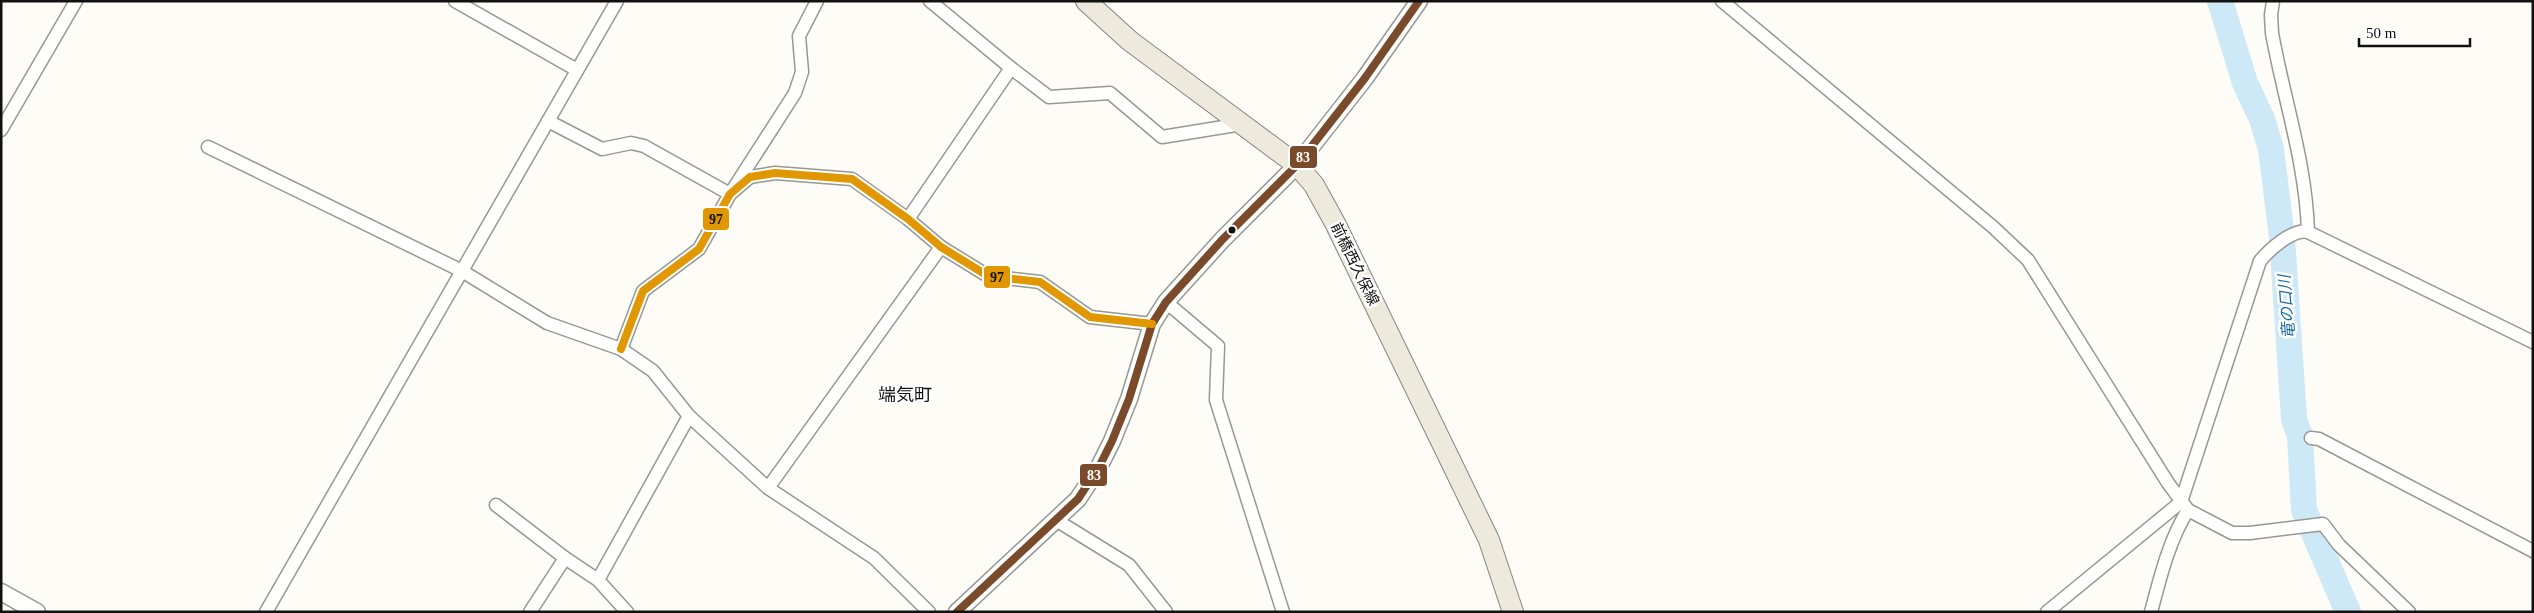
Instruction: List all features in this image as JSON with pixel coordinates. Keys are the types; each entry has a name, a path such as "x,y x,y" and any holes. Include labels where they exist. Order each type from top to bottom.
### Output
{"main road":[{"name":"前橋西久保線","path":"1086,1 1130,41 1297,165 1314,185 1335,223 1461,478 1489,540 1513,612"}],"street":[{"path":"1,130 76,1"},
{"path":"455,1 577,70"},
{"path":"266,612 617,1"},
{"path":"622,349 643,290 699,249 730,194 795,93 802,72 799,36 817,1"},
{"path":"930,1 1049,97 1110,93 1162,137 1242,124"},
{"path":"957,612 1078,499 1100,467 1112,441 1129,399 1152,324 1166,302 1222,240 1297,165 1365,78 1419,1"},
{"path":"1722,1 1993,226 2028,260 2184,506 2232,533 2323,524 2350,557 2409,612"},
{"path":"2151,612 2260,260 2267,252 2303,232 2308,212 2298,144 2272,33 2271,15 2273,1"},
{"path":"908,219 1012,68"},
{"path":"548,121 602,149 631,143 644,146 730,194"},
{"path":"208,147 462,271 548,323 622,349 653,372 689,416 768,488 874,558 929,612"},
{"path":"730,194 750,177 775,173 852,180 908,219 940,247 988,276 1040,282 1090,317 1152,324"},
{"path":"2303,232 2533,342"},
{"path":"768,488 940,247"},
{"path":"1166,302 1218,346 1216,400 1283,612"},
{"path":"598,580 689,416"},
{"path":"2311,438 2319,439 2533,550"},
{"path":"496,505 565,558 598,580 627,612"},
{"path":"2046,612 2184,506"},
{"path":"1056,520 1129,565 1166,612"},
{"path":"530,612 565,558"},
{"path":"1,592 37,612"}],"waterway":[{"name":"竜の口川","path":"2220,1 2245,83 2262,119 2271,149 2282,238 2294,419 2300,436 2304,510 2348,612"}],"transit line":[{"name":"83","path":"957,612 1078,499 1099,467 1112,441 1129,399 1152,324 1166,302 1222,240 1297,165 1365,78 1419,1"},
{"name":"97","path":"621,349 643,291 699,249 730,194 750,177 775,173 852,179 908,219 941,247 988,276 1040,282 1090,317 1152,324"}],"district":[{"name":"端気町","path":"905,395"}]}
